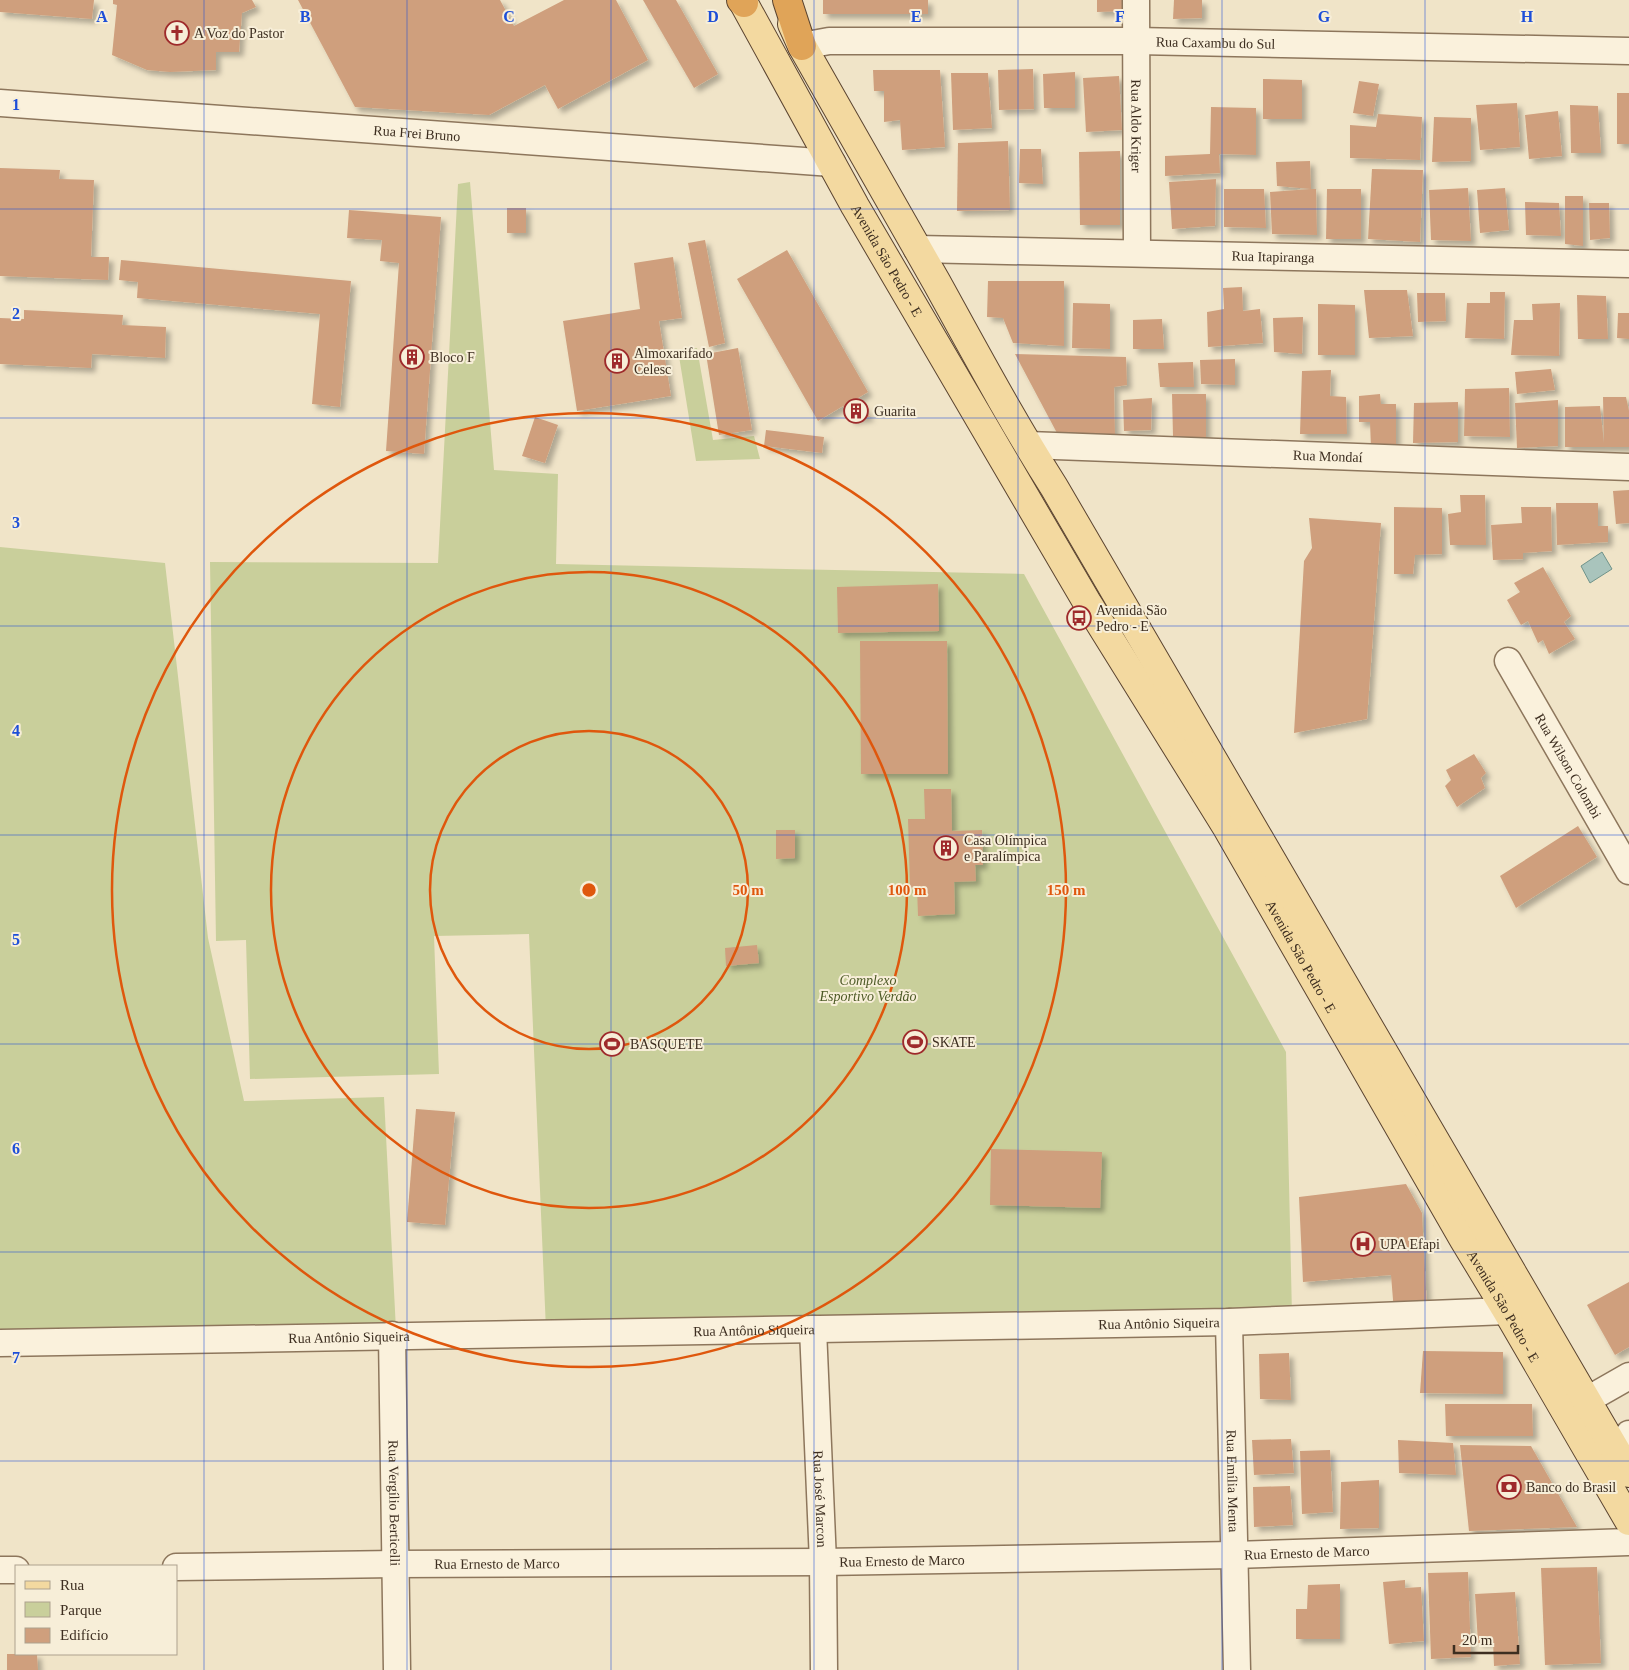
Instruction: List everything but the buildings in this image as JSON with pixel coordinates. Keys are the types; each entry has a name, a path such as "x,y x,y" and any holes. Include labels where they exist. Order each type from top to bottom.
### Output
{"highway":[{"path":"787,0 802,46"}],"main road":[{"name":"Avenida São Pedro - E","path":"781,0 802,46 1028,445 1587,1400 1625,1453"},
{"name":"Avenida São Pedro - E","path":"742,1 855,206 1078,587 1226,826 1464,1240 1629,1520"}],"street":[{"name":"Rua Aldo Kriger","path":"1136,0 1137,253"},
{"name":"Rua Caxambu do Sul","path":"802,46 829,41 1136,41 1629,51"},
{"name":"Rua Frei Bruno","path":"0,103 832,164"},
{"name":"Rua Itapiranga","path":"917,249 1629,264"},
{"name":"Rua Mondaí","path":"1028,445 1629,467"},
{"name":"Rua Wilson Colombi","path":"1508,661 1629,871"},
{"name":"Rua Antônio Siqueira","path":"0,1343 1229,1322 1507,1311"},
{"name":"Rua Emília Menta","path":"1229,1322 1237,1670"},
{"name":"Rua José Marcon","path":"813,1329 823,1562 824,1670"},
{"name":"Rua Vergílio Berticelli","path":"392,1335 397,1670"},
{"path":"1587,1400 1629,1376"},
{"name":"Rua Ernesto de Marco","path":"178,1567 823,1562 1234,1555 1629,1542"},
{"path":"0,1570 15,1570"}],"green space":[{"name":"Complexo Esportivo Verdão","path":"470,182 494,470 558,474 556,564 1024,574 1286,1052 1292,1315 546,1330 529,934 434,936 439,1074 250,1079 246,940 216,941 210,562 438,563 458,184"},
{"path":"697,348 713,440 754,436 760,459 696,461 678,350"},
{"path":"0,547 165,563 208,938 244,1101 384,1097 396,1330 0,1336"}],"water":[{"path":"1602,552 1612,569 1590,583 1581,566"}],"place":[{"name":"A Voz do Pastor","path":"177,33"},
{"name":"Bloco F","path":"412,357"},
{"name":"Almoxarifado Celesc","path":"617,361"},
{"name":"Guarita","path":"856,411"},
{"name":"Avenida São Pedro - E","path":"1079,618"},
{"name":"Casa Olímpica e Paralímpica","path":"946,848"},
{"name":"SKATE","path":"915,1042"},
{"name":"BASQUETE","path":"612,1044"},
{"name":"UPA Efapi","path":"1363,1244"},
{"name":"Banco do Brasil","path":"1509,1487"}]}
